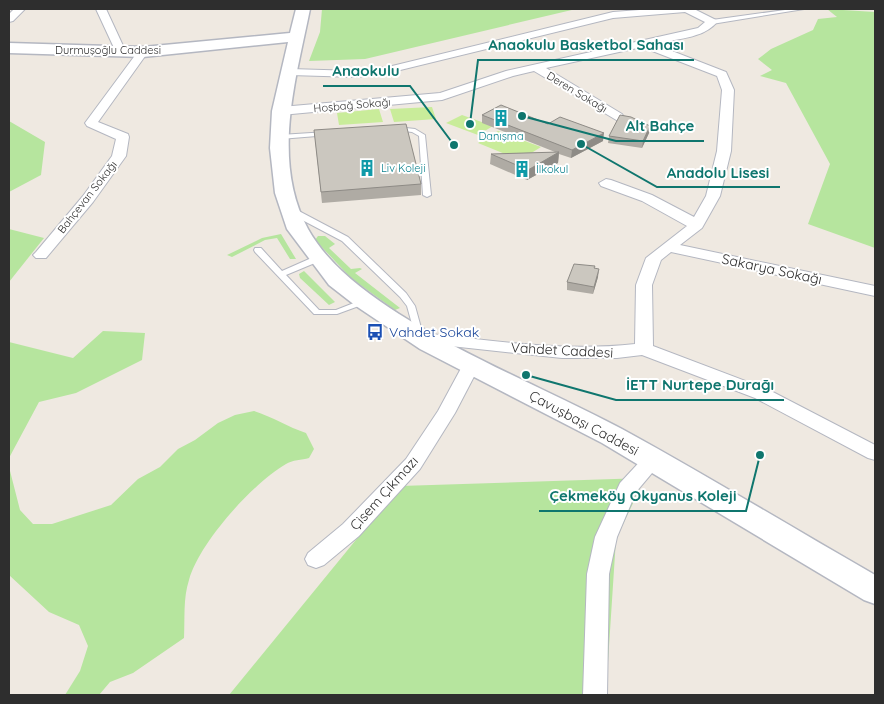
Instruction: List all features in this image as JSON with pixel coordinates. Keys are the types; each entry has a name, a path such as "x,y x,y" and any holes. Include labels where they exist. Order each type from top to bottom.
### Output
{"main road":[{"name":"Çavuşbaşı Caddesi","path":"303,9 281,111 279,148 285,193 298,229 318,258 337,280 364,302 420,338 612,436 875,592"},
{"name":"Durmuşoğlu Caddesi","path":"9,48 143,52 297,37"}],"street":[{"path":"9,19 20,9"},
{"path":"101,9 120,50"},
{"path":"290,72 357,74 388,70 613,15 687,9 712,22"},
{"name":"Hoşbağ Sokağı","path":"281,111 442,96 510,73 702,30 712,22"},
{"path":"642,43 722,74 728,90 724,151 713,196 697,225 654,258 644,285 644,349 762,394 875,453"},
{"name":"Bahçevan Sokağı","path":"41,255 88,199 119,156 124,137 92,123 143,52"},
{"name":"Deren Sokağı","path":"536,67 618,117"},
{"path":"606,183 647,198 697,225"},
{"name":"Sakarya Sokağı","path":"668,247 875,291"},
{"name":"Vahdet Caddesi","path":"420,338 535,350 615,353 644,349"},
{"name":"Çisem Çıkmazı","path":"316,559 351,530 413,464 446,413 470,365"},
{"path":"595,695 598,641 598,574 606,538 627,488 653,460"}],"lane":[{"path":"712,22 801,9"},
{"path":"386,130 409,129 422,135 427,195"},
{"path":"280,137 338,133"},
{"path":"292,211 345,238 403,295 411,306 420,338"},
{"path":"258,250 317,312 337,312 364,302"},
{"path":"281,274 318,258"}],"green space":[{"path":"322,9 576,9 365,59 309,61 320,32"},
{"path":"827,9 875,12 875,248 808,224 830,164 786,83 760,76 772,70 758,59 771,49 813,30 818,19 837,17"},
{"path":"432,107 436,119 394,122 390,109"},
{"path":"379,109 383,122 339,125 337,113"},
{"path":"462,115 493,126 478,135 446,123"},
{"path":"9,121 45,142 41,175 9,192"},
{"path":"498,131 541,147 520,160 478,143"},
{"path":"9,229 44,238 9,282"},
{"path":"281,234 296,259 290,259 277,238 265,240 232,257 227,255 262,238"},
{"path":"318,236 325,236 335,244 329,248 351,269 362,269 355,273 400,308 395,310 352,279 315,240"},
{"path":"304,271 335,302 329,305 300,278 299,274"},
{"path":"103,331 145,333 142,360 76,393 39,402 9,458 9,342 73,358"},
{"path":"254,411 306,433 314,449 309,458 288,463 273,473 243,499 215,532 195,565 189,580 185,601 184,638 133,673 110,682 99,695 65,695 80,671 88,646 79,625 49,612 9,575 9,467 20,510 33,524 52,524 111,505 138,479 160,467 178,449 195,440 218,423 235,415"},
{"path":"645,478 616,539 607,695 229,695 400,486"}],"building":[{"path":"501,105 548,124 560,117 604,133 572,150 482,115"},
{"path":"620,115 631,117 650,126 643,141 609,136"},
{"name":"Liv Koleji","path":"406,124 421,184 321,192 314,130"},
{"path":"559,152 528,170 491,154"},
{"path":"574,264 595,266 594,268 599,269 594,287 567,282"}],"place":[{"name":"Alt Bahçe","path":"522,116"},
{"name":"Danışma","path":"501,118"},
{"name":"Anaokulu Basketbol Sahası","path":"470,124"},
{"name":"Anadolu Lisesi","path":"581,144"},
{"name":"Anaokulu","path":"454,145"},
{"name":"Liv Koleji","path":"367,168"},
{"name":"İlkokul","path":"522,169"},
{"name":"Vahdet Sokak","path":"375,332"},
{"name":"İETT Nurtepe Durağı","path":"526,375"},
{"name":"Çekmeköy Okyanus Koleji","path":"760,455"}]}
